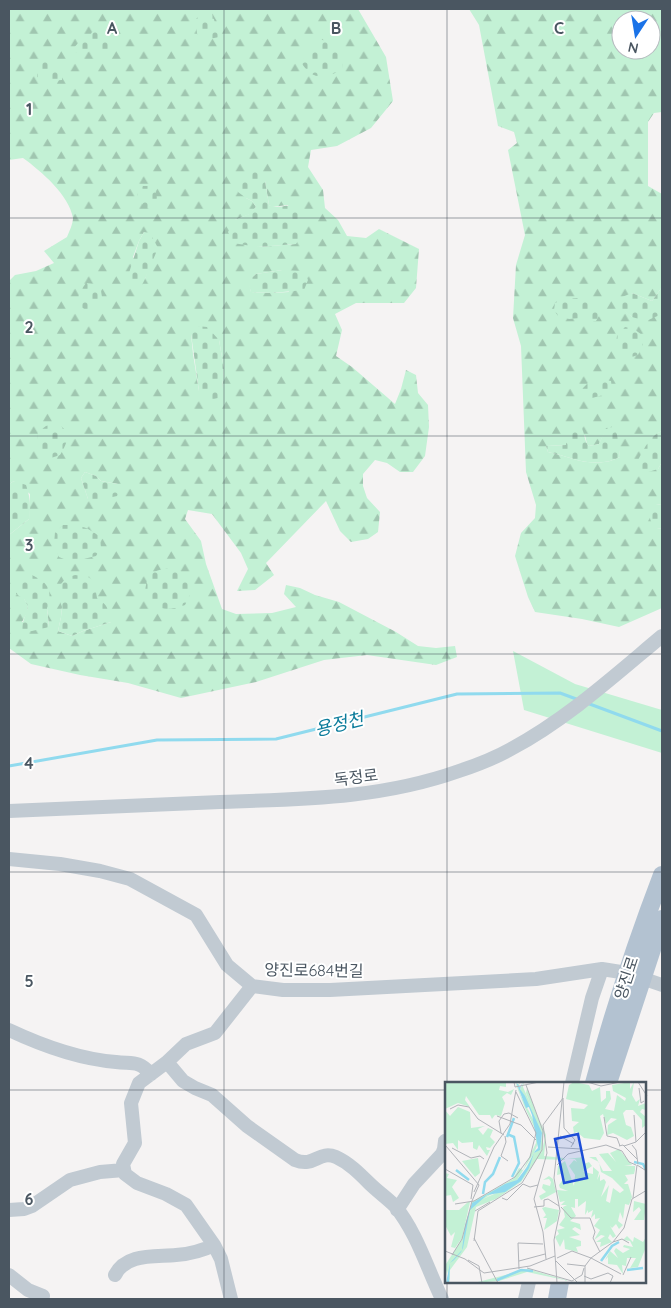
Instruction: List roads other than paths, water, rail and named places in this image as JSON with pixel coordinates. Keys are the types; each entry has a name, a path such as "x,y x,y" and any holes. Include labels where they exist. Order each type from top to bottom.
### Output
{"main road":[{"name":"양진로","path":"608,1082 662,875"},
{"name":"양진로","path":"594,1082 606,1039 662,919"},
{"path":"544,1299 548,1283"},
{"path":"557,1299 560,1283"}],"street":[{"name":"독정로","path":"9,811 319,798 379,792 418,784 476,766 511,750 566,714 662,636"},
{"name":"양진로684번길","path":"9,859 60,864 100,871 130,879 196,915 227,965 252,986 283,990 330,990 525,980 602,969 635,976 662,985"},
{"path":"572,1082 592,998 602,969"},
{"path":"231,1299 221,1259 214,1245 186,1205 166,1194 136,1183 125,1174 122,1164 135,1143 131,1103 139,1083 167,1062 186,1044 215,1033 252,986"},
{"path":"9,1030 27,1039 78,1056 136,1063 144,1066 151,1074"},
{"path":"167,1062 183,1081 212,1095 247,1126 295,1160 307,1163 327,1155 336,1157 351,1166 394,1205 412,1232 442,1299"},
{"path":"397,1210 414,1184 442,1154 445,1140"},
{"path":"9,1210 24,1209 32,1206 70,1180 100,1172 124,1170"},
{"path":"115,1275 118,1268 135,1258 203,1251 214,1245"},
{"path":"9,1275 28,1290 43,1296"},
{"path":"525,1299 529,1283"}],"waterway":[{"name":"용정천","path":"9,766 157,740 276,739 457,694 560,693 579,700"},
{"name":"용정천","path":"587,703 662,731"}]}
